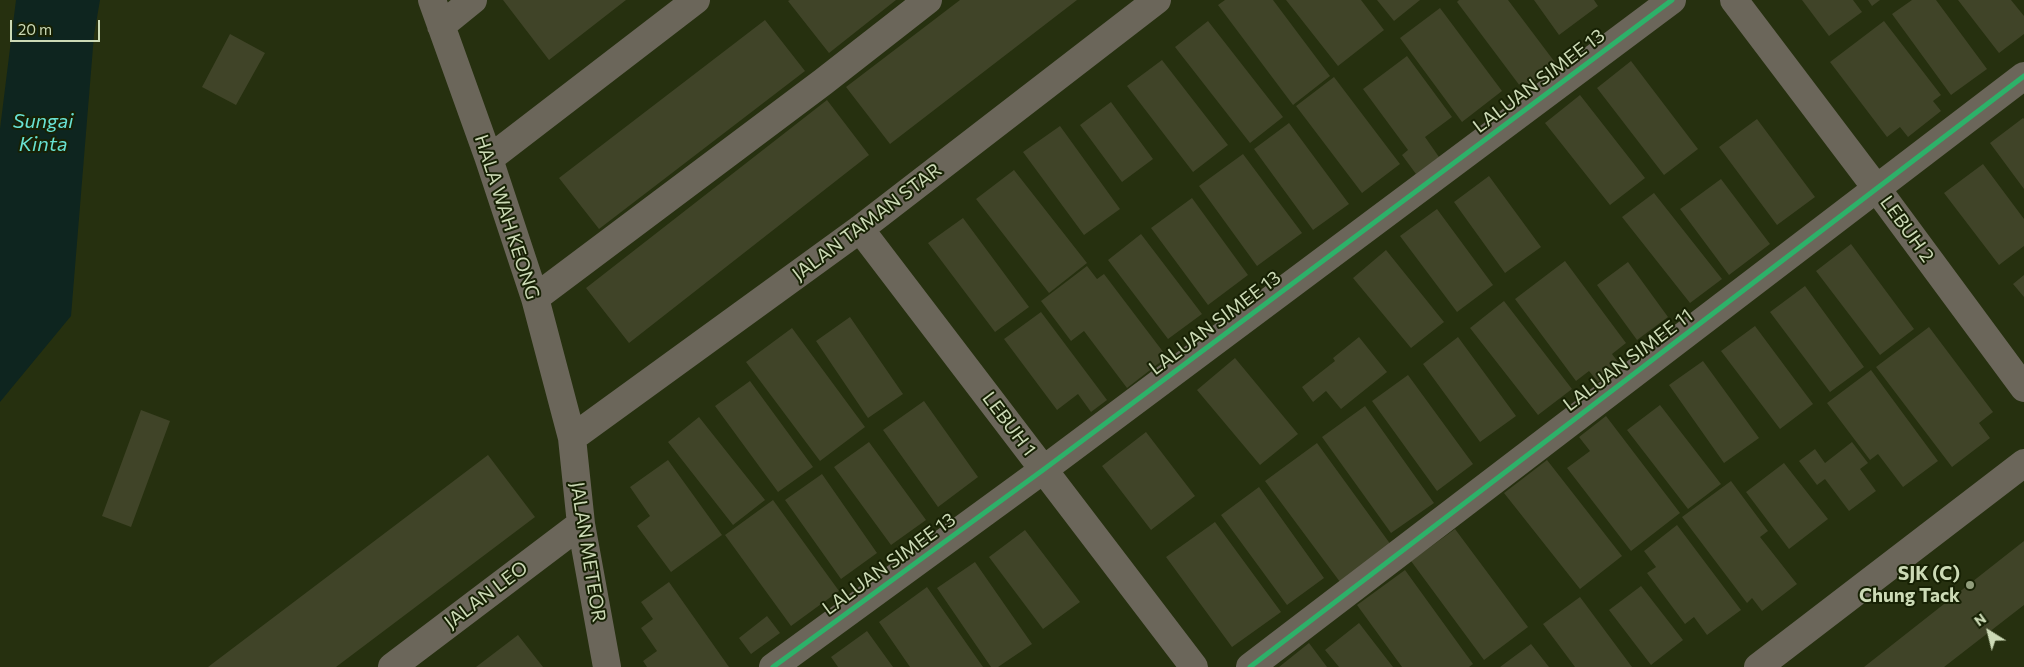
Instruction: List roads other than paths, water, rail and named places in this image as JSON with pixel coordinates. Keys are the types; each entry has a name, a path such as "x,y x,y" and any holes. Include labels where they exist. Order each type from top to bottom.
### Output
{"street":[{"name":"HALA WAH KEONG","path":"432,0 489,159 535,298 572,438"},
{"path":"440,26 473,0"},
{"path":"489,159 696,0"},
{"path":"535,298 815,88 928,0"},
{"name":"JALAN TAMAN STAR","path":"572,438 860,229 1157,0"},
{"name":"LALUAN SIMEE 13","path":"773,667 1043,470 1672,0"},
{"name":"LEBUH 2","path":"1734,0 2024,388"},
{"name":"LALUAN SIMEE 11","path":"1250,667 2024,76"},
{"name":"LEBUH 1","path":"860,229 1194,667"},
{"name":"JALAN METEOR","path":"572,438 581,524 607,667"},
{"path":"1758,667 2024,463"},
{"name":"JALAN LEO","path":"392,667 581,524"}],"water":[{"name":"Sungai Kinta","path":"16,0 100,0 94,35 71,316 0,402 0,129"}],"place":[{"name":"SJK (C) Chung Tack","path":"1970,585"}]}
